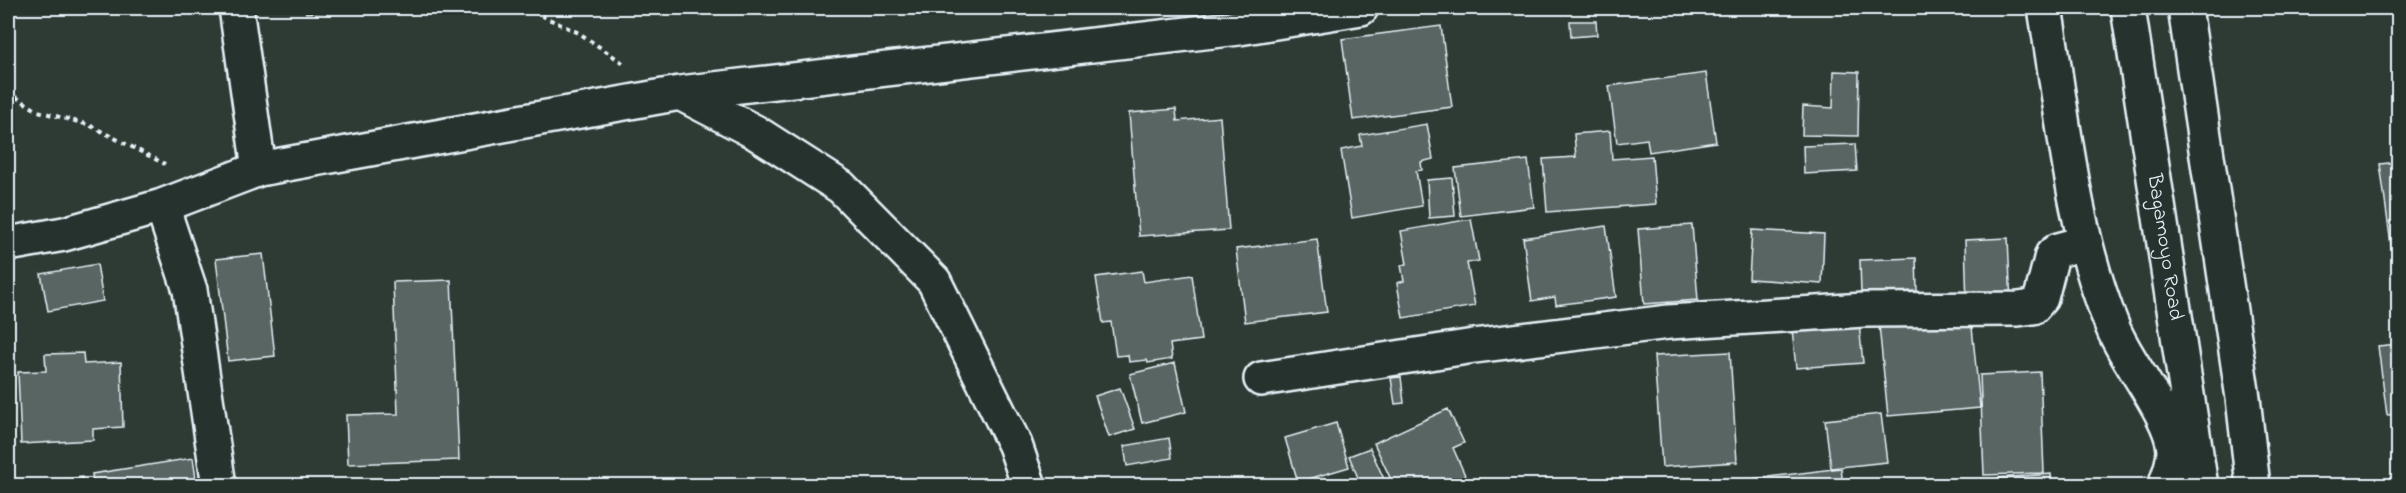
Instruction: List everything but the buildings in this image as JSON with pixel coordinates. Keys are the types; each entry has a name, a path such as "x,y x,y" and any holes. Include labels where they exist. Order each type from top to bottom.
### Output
{"main road":[{"path":"236,8 259,169"},
{"path":"8,244 64,234 162,206 259,169 680,93 1239,28 1361,8"},
{"path":"2045,8 2084,243 2098,292 2116,338 2184,449 2170,471 2165,486"},
{"name":"Bagamoyo Road","path":"2128,8 2184,449 2201,486"},
{"path":"2185,8 2243,398 2253,486"},
{"path":"680,93 755,132 841,187 934,281 1015,446 1029,486"},
{"path":"162,206 190,290 219,486"},
{"path":"1261,380 1474,346 1669,322 1864,310 2033,307 2041,298 2052,255 2058,250 2084,243"}],"path":[{"path":"525,8 579,33 628,67"},
{"path":"8,92 38,111 89,125 161,163 215,186"}]}
